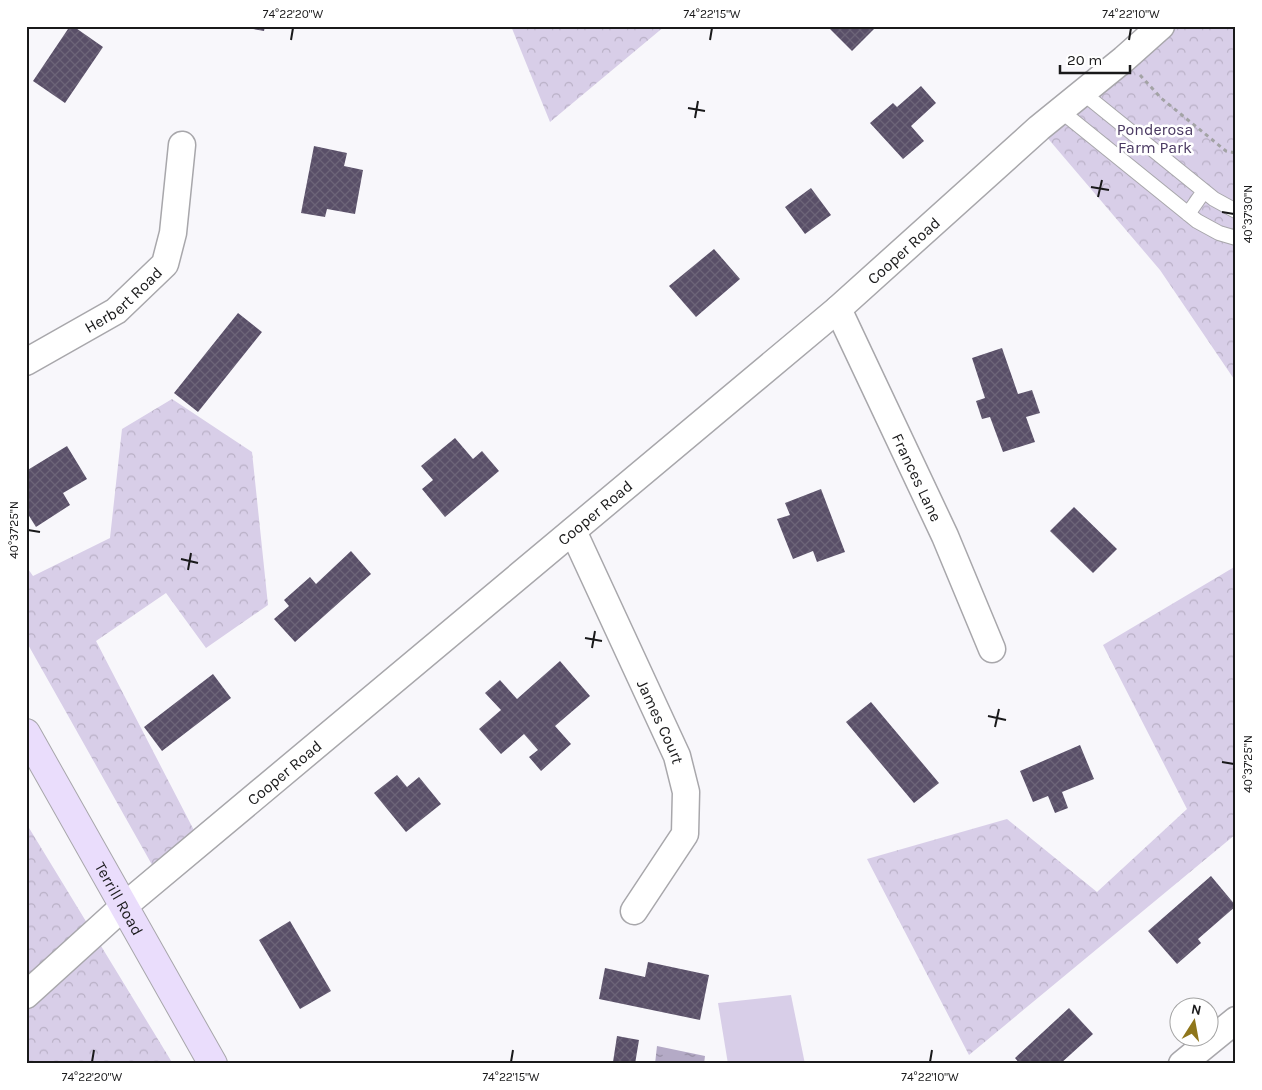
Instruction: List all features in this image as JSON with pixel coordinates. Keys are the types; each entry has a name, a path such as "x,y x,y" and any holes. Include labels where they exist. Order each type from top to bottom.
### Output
{"street":[{"name":"Cooper Road","path":"26,995 123,906 838,309 1039,128 1124,59 1161,26"},
{"name":"Herbert Road","path":"26,362 116,311 165,264 173,233 182,145"},
{"name":"Frances Lane","path":"838,309 945,536 992,649"},
{"name":"James Court","path":"573,531 677,756 686,792 685,834 634,911"},
{"name":"Terrill Road","path":"26,733 213,1064"},
{"path":"1182,1064 1236,1020"}],"lane":[{"path":"1083,93 1204,192 1236,211"},
{"path":"1061,110 1197,221 1219,233 1236,238"},
{"path":"1188,214 1204,192"}],"path":[{"path":"1124,59 1161,98 1226,151 1236,153"}],"green space":[{"path":"511,26 665,26 550,122"},
{"name":"Ponderosa Farm Park","path":"1161,26 1236,26 1236,382 1160,270 1039,128"},
{"path":"172,399 252,452 268,605 206,648 166,593 96,641 200,842 160,879 26,641 26,566 33,576 110,538 122,429"},
{"path":"1236,566 1236,834 969,1055 867,859 1007,819 1097,892 1187,809 1103,645"},
{"path":"26,823 173,1064 26,1064"},
{"path":"791,995 805,1064 728,1064 718,1003"}],"water":[{"path":"657,1046 705,1056 704,1064 655,1064"}],"building":[{"path":"70,26 73,26 103,47 65,103 33,81"},
{"path":"242,26 265,26 264,31"},
{"path":"831,26 871,26 874,29 852,51 829,28"},
{"path":"921,86 936,103 911,126 924,141 903,159 870,123 893,103 897,107"},
{"path":"314,146 347,153 344,166 363,170 355,214 327,209 325,217 301,213"},
{"path":"811,188 831,215 805,234 785,207"},
{"path":"714,249 740,279 696,317 669,286"},
{"path":"238,313 262,332 198,412 174,393"},
{"path":"1002,348 1018,394 1032,390 1040,413 1026,417 1035,442 1003,452 990,417 982,419 976,401 985,398 972,358"},
{"path":"455,438 473,459 482,451 499,471 445,517 422,489 433,480 421,466"},
{"path":"67,446 87,479 63,493 70,505 36,527 26,511 26,471"},
{"path":"821,489 845,552 817,562 813,551 793,559 777,519 790,515 785,503"},
{"path":"1074,507 1117,549 1093,573 1050,531"},
{"path":"351,551 371,574 295,642 274,619 289,606 284,600 310,577 316,584"},
{"path":"560,661 590,696 555,726 571,744 541,771 529,757 538,750 524,734 501,754 479,729 501,710 485,693 500,680 517,699"},
{"path":"213,674 231,698 162,751 144,727"},
{"path":"871,702 939,783 914,803 846,722"},
{"path":"1080,745 1094,779 1062,792 1068,808 1055,813 1048,796 1033,802 1020,771"},
{"path":"397,775 407,787 419,777 441,804 406,832 374,793"},
{"path":"1211,876 1236,906 1198,939 1201,943 1177,964 1148,931"},
{"path":"290,921 331,991 300,1009 259,940"},
{"path":"648,962 709,975 700,1020 599,999 605,968 645,977"},
{"path":"1069,1008 1093,1034 1060,1064 1020,1064 1015,1058"},
{"path":"617,1036 639,1040 635,1064 613,1062"}]}
